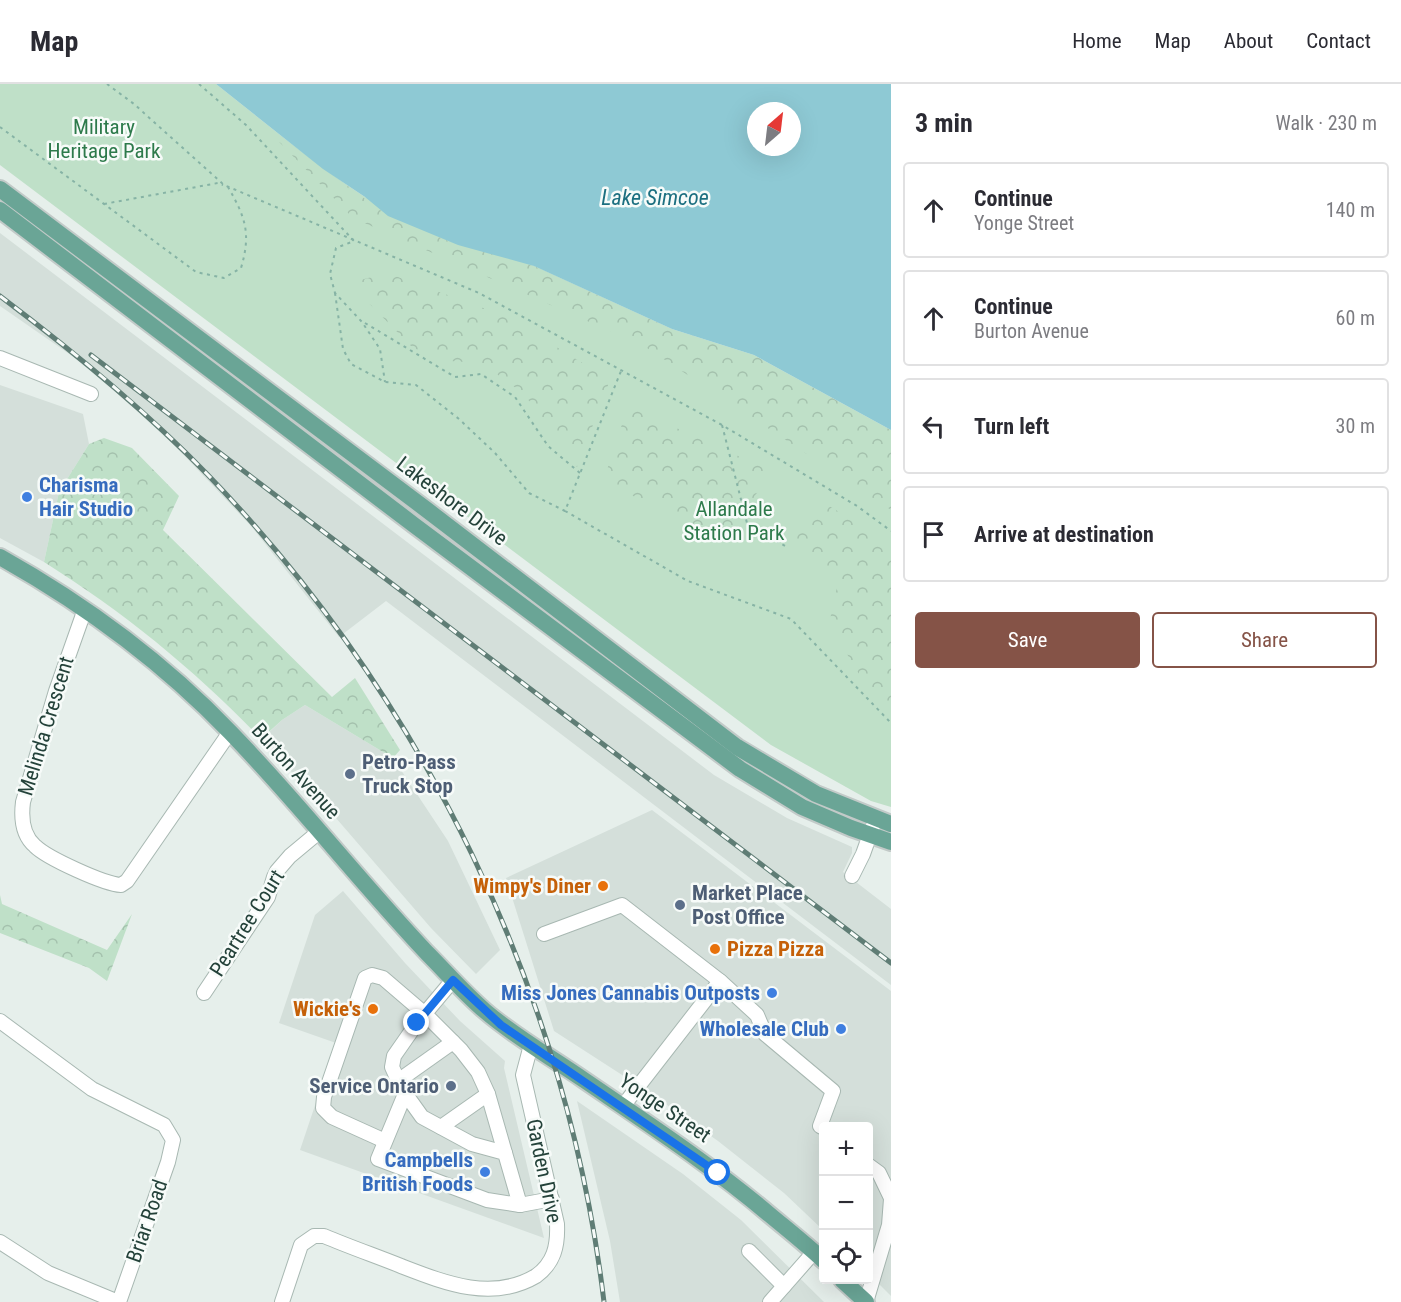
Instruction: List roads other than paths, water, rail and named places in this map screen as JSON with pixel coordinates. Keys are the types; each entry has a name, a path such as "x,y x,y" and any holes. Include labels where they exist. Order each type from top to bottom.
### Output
{"main road":[{"name":"Lakeshore Drive","path":"0,189 427,510 736,747 816,794 883,821"},
{"name":"Lakeshore Drive","path":"0,210 414,525 740,769 774,792 802,807 891,842"},
{"name":"Burton Avenue","path":"0,557 85,609 169,674 230,732 402,926 453,980 501,1025 531,1045"},
{"name":"Yonge Street","path":"531,1045 623,1106 726,1179 819,1257"},
{"path":"846,1284 866,1302"}],"street":[{"path":"0,358 92,394"},
{"name":"Melinda Crescent","path":"85,609 56,691 22,802 23,826 34,845 82,872 113,885 121,885 127,881 230,732"},
{"path":"852,876 870,835 883,821"},
{"name":"Peartree Court","path":"204,993 268,897 277,871 290,856 320,831"},
{"path":"544,934 622,905 720,981 757,1015 765,1034 834,1091 822,1122"},
{"path":"385,1141 332,1117 323,1108 324,1097 365,978 372,975 383,978 425,1014 478,1072 488,1094 520,1205"},
{"path":"453,980 394,1056 392,1068 405,1094 422,1117 472,1144 505,1153"},
{"path":"623,1106 720,981"},
{"name":"Briar Road","path":"0,1021 92,1089 164,1125 173,1140 168,1162 118,1302"},
{"path":"398,1081 453,1042"},
{"name":"Garden Drive","path":"499,1297 531,1279 548,1265 558,1240 552,1199 523,1075 531,1045"},
{"path":"405,1094 378,1159 487,1200 520,1205 552,1199"},
{"path":"441,1127 488,1094"},
{"path":"866,1302 889,1225 891,1198 879,1173 873,1168"},
{"path":"282,1302 301,1245 314,1236 324,1236 457,1288 499,1297"},
{"path":"0,1242 48,1273 118,1302"},
{"path":"749,1251 784,1286"},
{"path":"770,1302 784,1286 819,1257"}],"water":[{"name":"Lake Simcoe","path":"216,84 891,84 891,430 754,355 672,329 534,266 458,245 388,216 365,197 323,169"}],"railway":[{"path":"0,296 107,381 207,474 285,561 355,654 418,753 473,856 519,963 557,1074 585,1187 604,1302"},
{"path":"91,355 891,963"}],"place":[{"name":"Charisma Hair Studio","path":"27,497"},
{"name":"Petro-Pass Truck Stop","path":"350,774"},
{"name":"Wimpy's Diner","path":"603,886"},
{"name":"Market Place Post Office","path":"680,905"},
{"name":"Pizza Pizza","path":"715,949"},
{"name":"Miss Jones Cannabis Outposts","path":"772,993"},
{"name":"Wickie's","path":"373,1009"},
{"name":"Wholesale Club","path":"841,1029"},
{"name":"Service Ontario","path":"451,1086"},
{"name":"Campbells British Foods","path":"485,1172"}],"park label":[{"name":"Military Heritage Park","path":"104,139"},
{"name":"Allandale Station Park","path":"734,521"}]}
